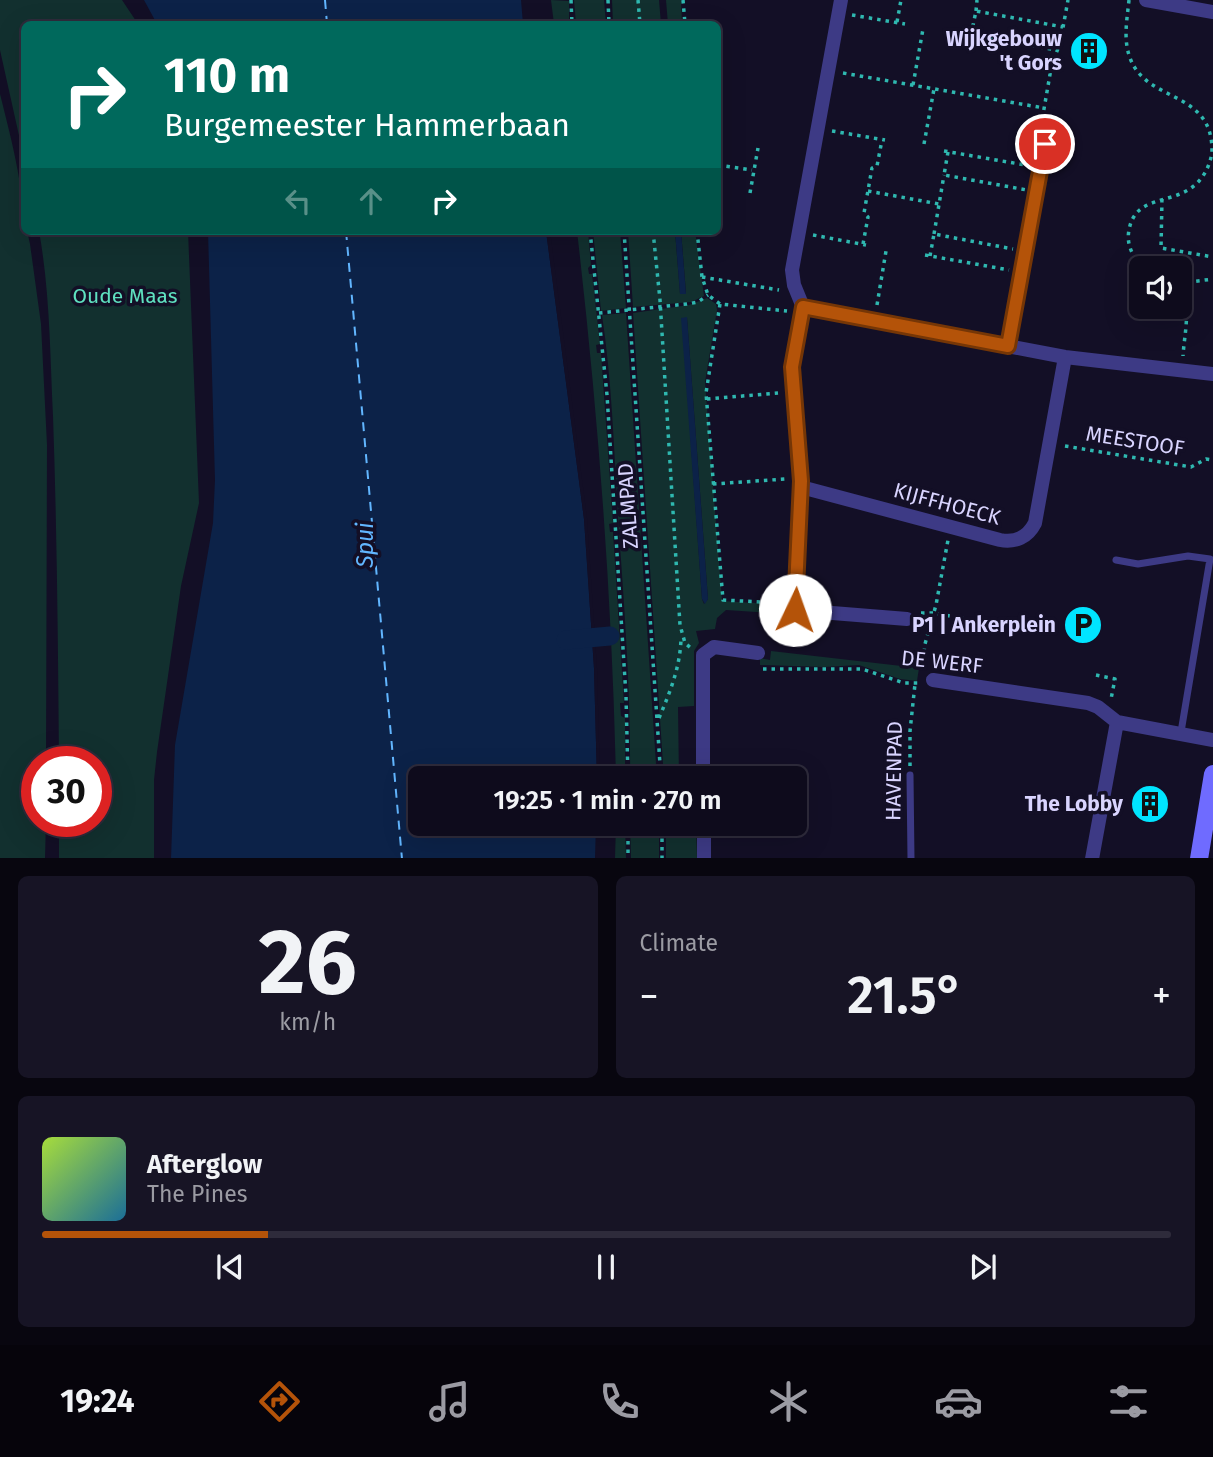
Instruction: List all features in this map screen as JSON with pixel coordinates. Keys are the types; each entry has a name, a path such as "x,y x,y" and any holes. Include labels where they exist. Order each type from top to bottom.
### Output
{"street":[{"path":"1146,0 1213,12"},
{"path":"840,6 792,270 794,285 803,307 794,353 801,483 795,610 907,619"},
{"path":"803,307 1065,357 1213,374"},
{"name":"KIJFFHOECK","path":"801,483 951,527 1005,541 1017,540 1029,533 1035,523 1065,357"},
{"path":"703,766 702,659 708,650 717,647 758,653"},
{"name":"DE WERF","path":"928,681 1088,703 1098,706 1117,722 1213,740"},
{"path":"1092,858 1117,722"},
{"path":"1199,858 1213,774"},
{"path":"704,836 704,858"}],"lane":[{"path":"1008,346 1045,144 1067,148"},
{"path":"1116,561 1138,564 1188,556 1210,559 1181,732"},
{"name":"HAVENPAD","path":"910,775 911,858"}],"path":[{"path":"571,0 572,21"},
{"path":"608,0 609,21"},
{"path":"638,0 639,21"},
{"path":"682,0 685,21"},
{"path":"897,22 901,0"},
{"path":"971,35 978,0"},
{"path":"1045,144 1041,126 1052,63 1068,0"},
{"path":"1129,0 1126,34 1132,62 1152,84 1200,110 1211,133 1211,156 1198,182 1182,194 1138,209 1130,222 1128,236 1129,248 1135,256"},
{"path":"840,6 905,24"},
{"path":"975,11 1063,27"},
{"path":"913,85 923,29"},
{"path":"964,34 1057,50"},
{"path":"828,70 1044,108"},
{"path":"924,144 934,89"},
{"path":"798,233 864,245 868,217 864,213 872,168 877,166 883,140 818,128"},
{"path":"750,193 758,148"},
{"path":"1021,273 928,256 934,234 946,151 1040,168"},
{"path":"721,165 752,170"},
{"path":"944,175 1036,191"},
{"path":"868,191 939,204"},
{"path":"1162,199 1161,248 1213,257"},
{"path":"934,234 1025,251"},
{"path":"590,235 607,395 624,648 628,766"},
{"name":"ZALMPAD","path":"624,235 660,766"},
{"path":"653,235 661,307 682,633 673,685 658,720"},
{"path":"697,235 702,277 708,295 720,304 782,312 803,307"},
{"path":"874,321 886,251"},
{"path":"702,277 780,290 794,285"},
{"path":"1192,282 1213,279"},
{"path":"599,313 692,303 708,295"},
{"path":"720,304 707,380 707,399 723,600 795,604"},
{"path":"1182,372 1185,319"},
{"path":"707,399 794,392"},
{"name":"MEESTOOF","path":"1049,443 1191,467 1206,458 1213,460"},
{"path":"713,484 801,483"},
{"path":"928,681 923,653 951,527"},
{"path":"907,619 908,612 934,613 1013,628"},
{"path":"682,633 685,643 694,651"},
{"name":"DE WERF","path":"758,653 758,668 862,668 900,682 915,684 928,681"},
{"path":"1096,675 1115,679 1112,696"},
{"name":"HAVENPAD","path":"910,775 910,731 915,684"},
{"path":"628,836 628,858"},
{"path":"662,836 662,858"}],"green space":[{"path":"0,0 122,0 136,21 21,21 21,144 0,50"},
{"path":"551,0 569,1 569,21 554,21"},
{"path":"574,0 604,0 606,21 576,21"},
{"path":"612,0 659,0 661,21 613,21"},
{"path":"666,0 681,0 682,21 668,21"},
{"path":"0,94 19,179 21,235 28,235 30,244 41,324 47,445 46,746 21,746 21,837 46,837 45,858 0,858"},
{"name":"Oude Maas","path":"40,235 188,235 199,503 181,586 157,752 154,780 154,858 59,858 59,837 112,837 112,746 59,746 53,416 47,300"},
{"path":"577,235 588,235 591,265 588,268 589,274 592,274 600,344 596,345 597,353 601,353 613,523 609,524 610,532 613,532 624,703 620,703 621,716 625,718 625,766 616,766 603,504"},
{"path":"593,235 620,235 626,308 601,311"},
{"path":"628,235 675,235 680,293 686,293 681,235 696,235 704,296 691,302 633,307"},
{"path":"707,298 716,304 705,382 722,601 788,605 788,614 726,610 717,618 715,629 696,631 699,643 694,651 694,706 678,707 679,766 663,766 633,313 689,305","holes":["682,318 687,318 708,599 704,604"]},
{"path":"626,313 656,766 630,766 625,615 610,391 602,315"},
{"path":"771,651 919,668 917,681 900,679 859,665 760,665 760,658 770,660"},
{"path":"616,836 625,836 626,858 615,858"},
{"path":"630,836 659,836 659,858 631,858"},
{"path":"666,836 696,836 697,858 666,858"}],"water":[{"path":"144,0 521,0 523,21 155,21"},
{"name":"Spui","path":"208,235 547,235 584,519 594,668 597,766 408,766 408,836 596,836 595,858 171,858 175,745 213,523 215,480"},
{"path":"675,235 681,235 686,294 680,294"},
{"path":"687,317 708,599 705,604 702,599 681,318"}],"pier":[{"path":"547,235 551,235 587,518 597,668 600,766 597,766 594,668 584,519"}],"waterway":[{"path":"566,640 610,636"}],"ferry route":[{"path":"325,0 327,21"},
{"path":"346,235 402,858"}],"place":[{"name":"Wijkgebouw 't Gors","path":"1089,51"},
{"name":"P1 | Ankerplein","path":"1083,625"},
{"name":"The Lobby","path":"1150,804"}],"route":[{"path":"795,610 801,481 792,367 803,307 1008,346 1045,144"}]}
